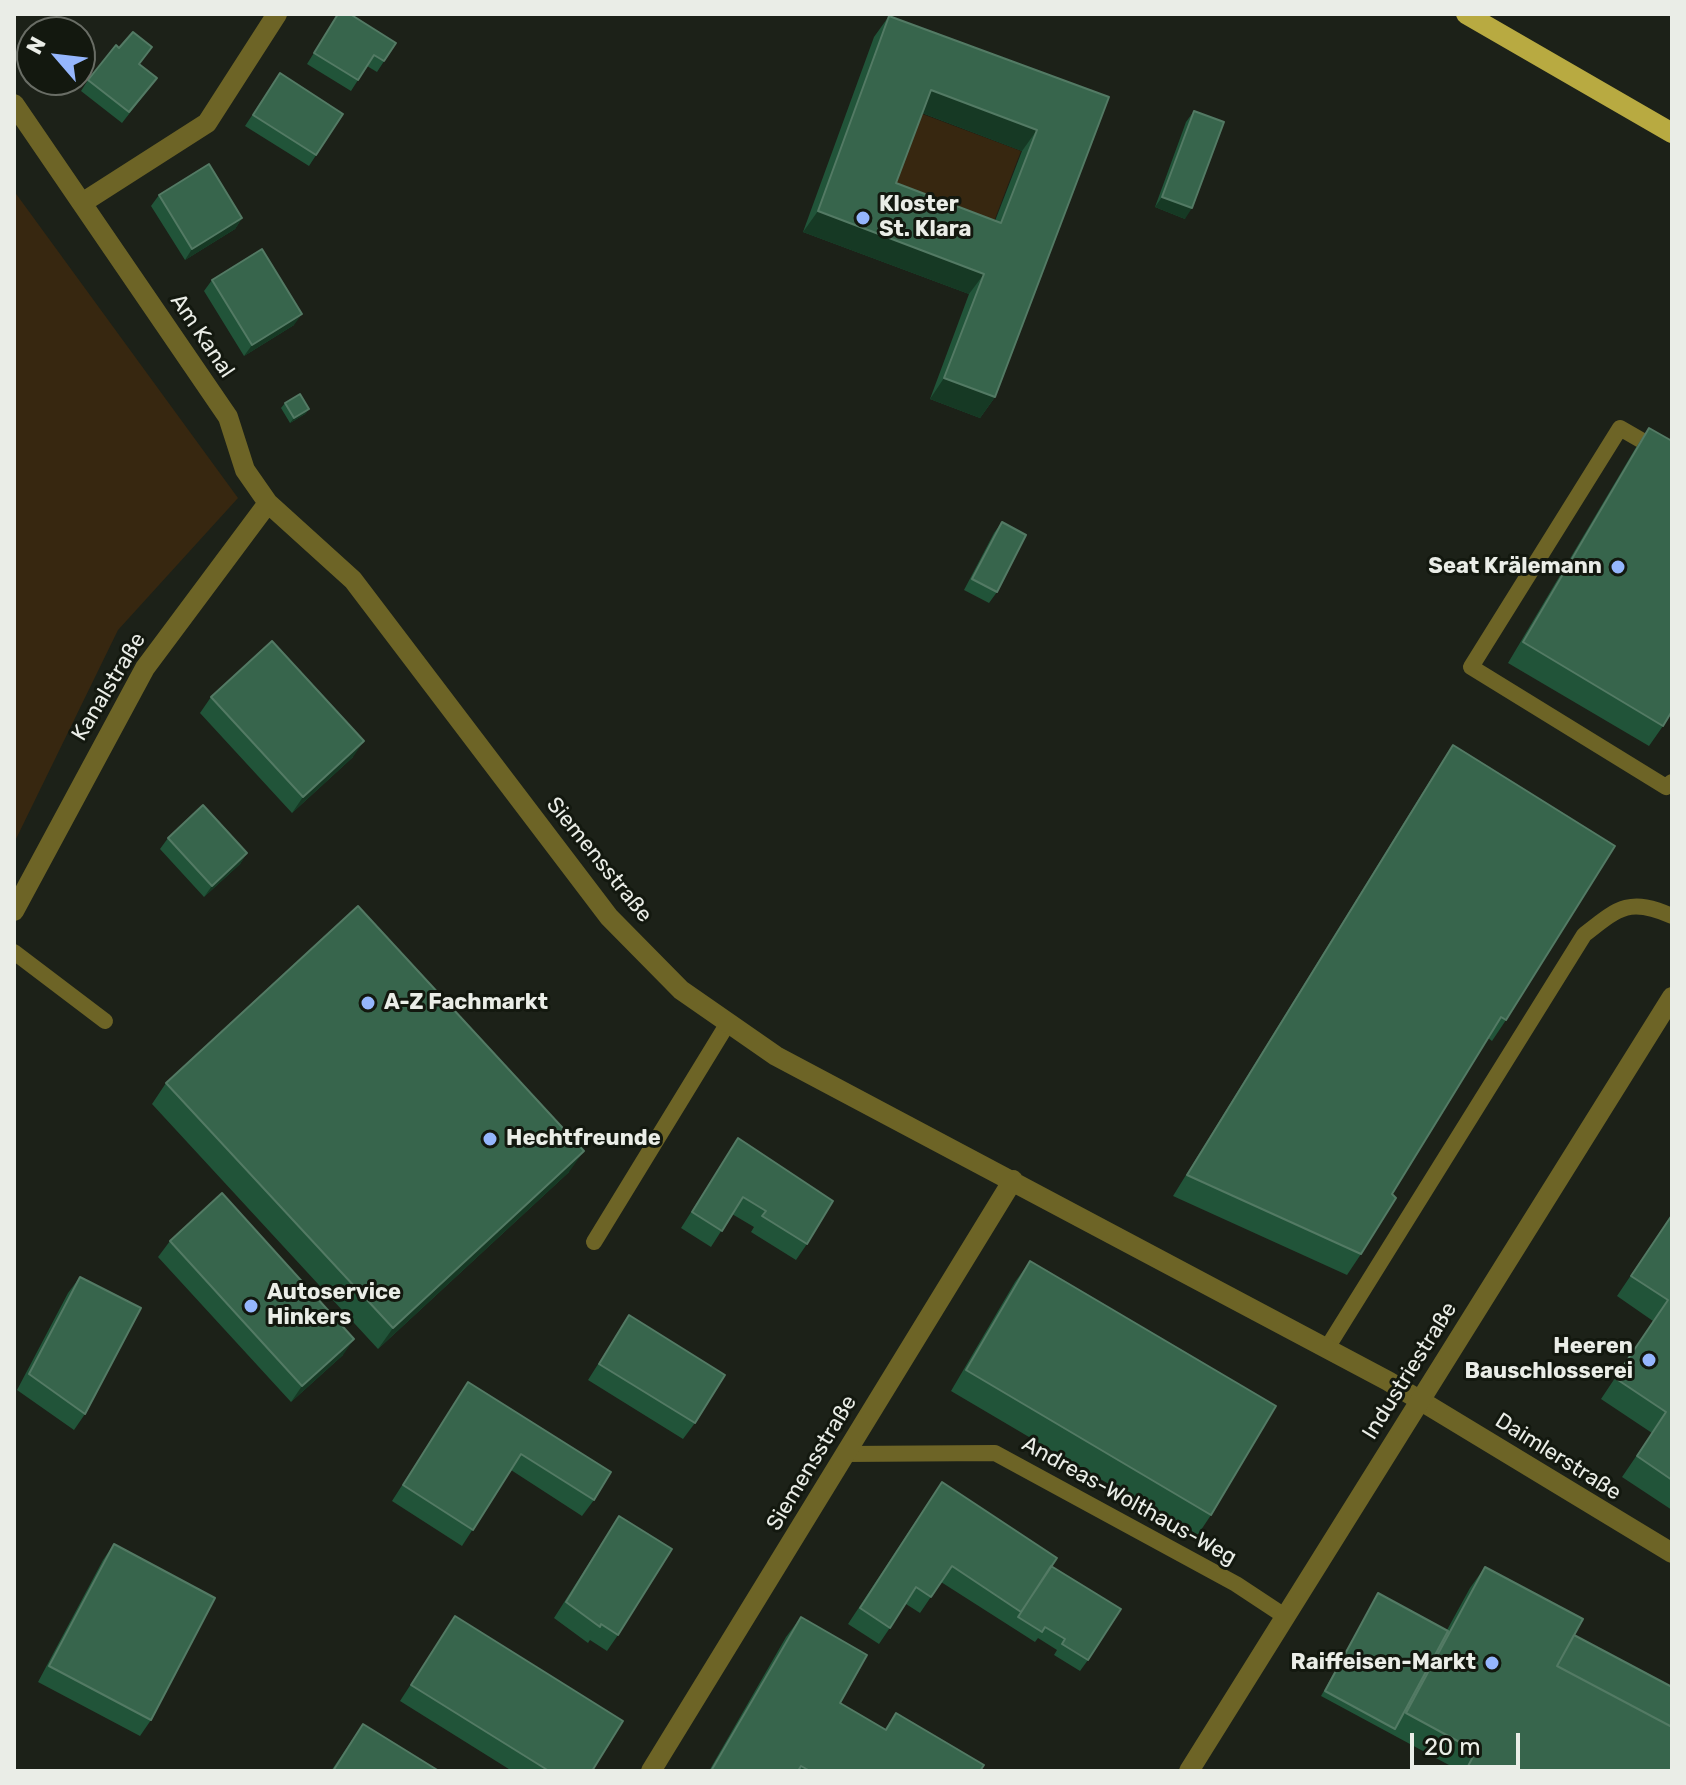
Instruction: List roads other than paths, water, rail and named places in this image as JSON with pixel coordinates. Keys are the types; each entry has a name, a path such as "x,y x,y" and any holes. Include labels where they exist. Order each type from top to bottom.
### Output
{"main road":[{"path":"1466,14 1672,133"}],"street":[{"path":"82,203 207,123 277,14"},
{"name":"Am Kanal","path":"14,104 228,417 245,470 268,503"},
{"name":"Kanalstraße","path":"14,911 145,668 268,503"},
{"name":"Siemensstraße","path":"268,503 353,580 609,917 681,990 776,1056 1421,1400"},
{"name":"Industriestraße","path":"1189,1771 1672,997"},
{"name":"Siemensstraße","path":"651,1771 1013,1180"},
{"name":"Daimlerstraße","path":"1421,1400 1672,1553"}],"lane":[{"path":"1672,458 1620,428 1471,667 1666,787 1672,782"},
{"path":"1327,1348 1584,935 1619,906 1650,906 1672,916"},
{"path":"14,952 105,1021"},
{"path":"594,1242 728,1023"},
{"name":"Andreas-Wolthaus-Weg","path":"845,1454 995,1453 1236,1584 1286,1617"}],"place":[{"name":"Kloster St. Klara","path":"863,218"},
{"name":"Seat Krälemann","path":"1618,567"},
{"name":"A-Z Fachmarkt","path":"368,1003"},
{"name":"Hechtfreunde","path":"490,1139"},
{"name":"Autoservice Hinkers","path":"251,1306"},
{"name":"Heeren Bauschlosserei","path":"1649,1360"},
{"name":"Raiffeisen-Markt","path":"1492,1663"}]}
